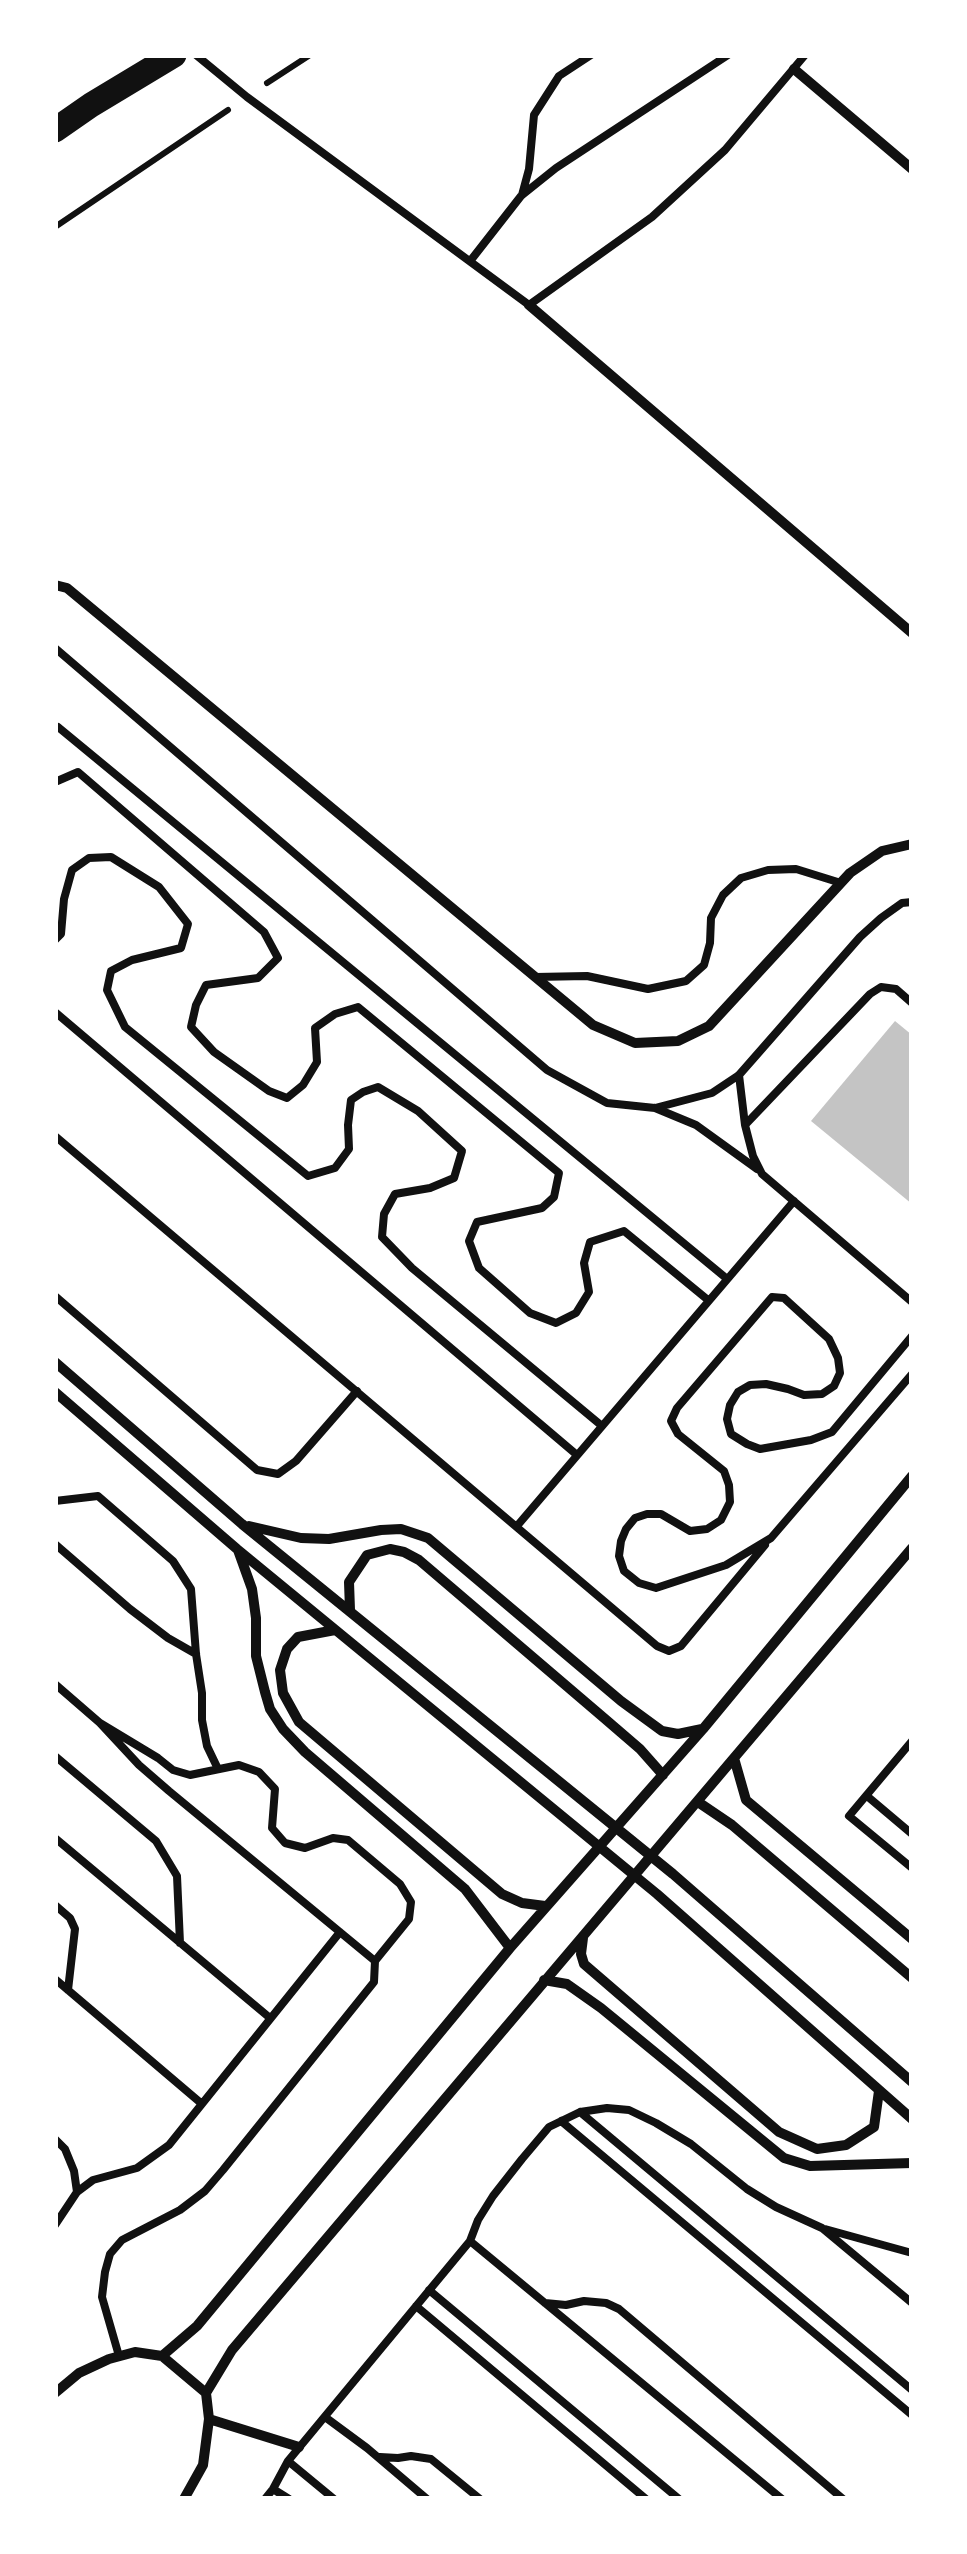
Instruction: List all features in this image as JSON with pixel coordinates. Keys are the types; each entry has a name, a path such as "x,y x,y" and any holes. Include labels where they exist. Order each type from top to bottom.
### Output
{"main road":[{"path":"55,130 174,55"}],"street":[{"path":"794,69 912,170"},
{"path":"530,305 912,633"},
{"path":"55,584 67,588 593,1025 635,1043 678,1042 709,1026 850,874 882,851 912,844"},
{"path":"55,1362 242,1524 673,1874 912,2082"},
{"path":"55,1392 237,1549 658,1894 912,2119"},
{"path":"162,2356 197,2326 545,1906 704,1729 912,1476"},
{"path":"242,1524 300,1538 329,1539 401,1529 428,1538 662,1731 678,1734 704,1729"},
{"path":"184,2499 202,2465 208,2419 206,2393 232,2350 912,1548"},
{"path":"237,1549 252,1588 256,1656 264,1692 283,1729 304,1752 465,1889 510,1948"},
{"path":"350,1610 349,1582 367,1555 390,1549 404,1552 419,1560 640,1749 664,1775"},
{"path":"335,1630 298,1637 287,1649 280,1670 284,1694 299,1722 502,1894 522,1903 545,1906"},
{"path":"734,1758 746,1800 912,1940"},
{"path":"698,1802 732,1826 912,1978"},
{"path":"584,1935 584,1964 779,2132 817,2149 846,2146 874,2128 879,2091"},
{"path":"544,1980 567,1984 600,2008 784,2158 810,2166 912,2163"},
{"path":"894,2066 912,2065"},
{"path":"55,2393 78,2373 135,2352 162,2356 206,2393"},
{"path":"208,2419 299,2446"}],"lane":[{"path":"196,55 247,97 530,305 652,217 725,150 806,55"},
{"path":"521,196 534,116 558,76 590,55"},
{"path":"471,260 521,196 556,168 728,55"},
{"path":"55,648 547,1070 608,1103 654,1108 696,1124 794,1200 912,1302"},
{"path":"58,726 726,1278"},
{"path":"55,782 78,772 264,932 278,958 258,978 206,985 196,1005 191,1027 214,1052 269,1091 287,1098 303,1085 318,1062 315,1028 335,1014 358,1008 559,1173 554,1197 542,1208 477,1222 469,1242 478,1268 530,1313 556,1323 576,1313 589,1292 584,1263 590,1242 624,1231 708,1300"},
{"path":"55,940 61,934 72,870 89,858 111,857 159,887 188,924 181,948 132,960 110,971 107,990 125,1027 308,1176 336,1168 349,1150 352,1100 363,1092 378,1087 418,1111 462,1151 454,1178 430,1188 396,1194 384,1214 382,1237 412,1268 602,1426"},
{"path":"536,977 587,976 648,989 686,982 704,966 711,918 722,895 741,878 768,870 796,868 841,883"},
{"path":"654,1108 712,1093 739,1076 860,937 902,903 912,902"},
{"path":"746,1125 870,994 881,988 896,989 912,1003"},
{"path":"55,1012 577,1456"},
{"path":"739,1076 753,1156 762,1174"},
{"path":"55,1136 658,1646 669,1651 681,1646 912,1374"},
{"path":"517,1526 794,1200"},
{"path":"55,1296 257,1470 278,1474 296,1460 357,1391"},
{"path":"771,1538 726,1565 656,1588 639,1583 624,1572 620,1556 626,1529 635,1518 660,1514 690,1530 707,1529 721,1520 730,1502 724,1471 678,1434 671,1421 676,1408 772,1297 784,1298 829,1339 840,1373 834,1386 822,1394 804,1395 766,1384 750,1385 738,1392 727,1419 731,1434 760,1449 832,1432 912,1336"},
{"path":"55,1501 98,1496 172,1560 191,1588 205,1733 218,1769"},
{"path":"55,1544 130,1609 196,1654"},
{"path":"55,1684 100,1723 139,1765 375,1961"},
{"path":"100,1723 173,1770 190,1775 239,1765 259,1772 275,1790 272,1828 285,1842 305,1848 333,1838 348,1840 400,1884 411,1902 409,1918 375,1961 374,1982 214,2180 180,2210 122,2240 110,2254 102,2298 119,2356"},
{"path":"911,1745 850,1816 912,1868"},
{"path":"55,1756 156,1841 177,1876 180,1942"},
{"path":"867,1796 912,1834"},
{"path":"55,1838 270,2018"},
{"path":"55,1905 70,1918 74,1929 68,1990"},
{"path":"55,2225 77,2192 93,2180 136,2168 169,2145 340,1932"},
{"path":"55,1979 202,2104"},
{"path":"264,2499 299,2446 470,2241 493,2196 549,2127 580,2112 630,2110 691,2144 761,2198 822,2228 912,2253"},
{"path":"580,2112 912,2390"},
{"path":"561,2121 912,2415"},
{"path":"55,2139 74,2171 77,2192"},
{"path":"822,2228 912,2303"},
{"path":"470,2241 782,2499"},
{"path":"429,2290 679,2499"},
{"path":"545,2302 606,2302 619,2309 843,2499"},
{"path":"416,2306 646,2499"},
{"path":"325,2417 426,2499"},
{"path":"377,2457 432,2459 480,2499"},
{"path":"288,2460 334,2499"},
{"path":"273,2489 288,2499"}],"path":[{"path":"55,226 310,55"}],"building":[{"path":"895,1021 912,1035 912,1204 811,1121"}]}
